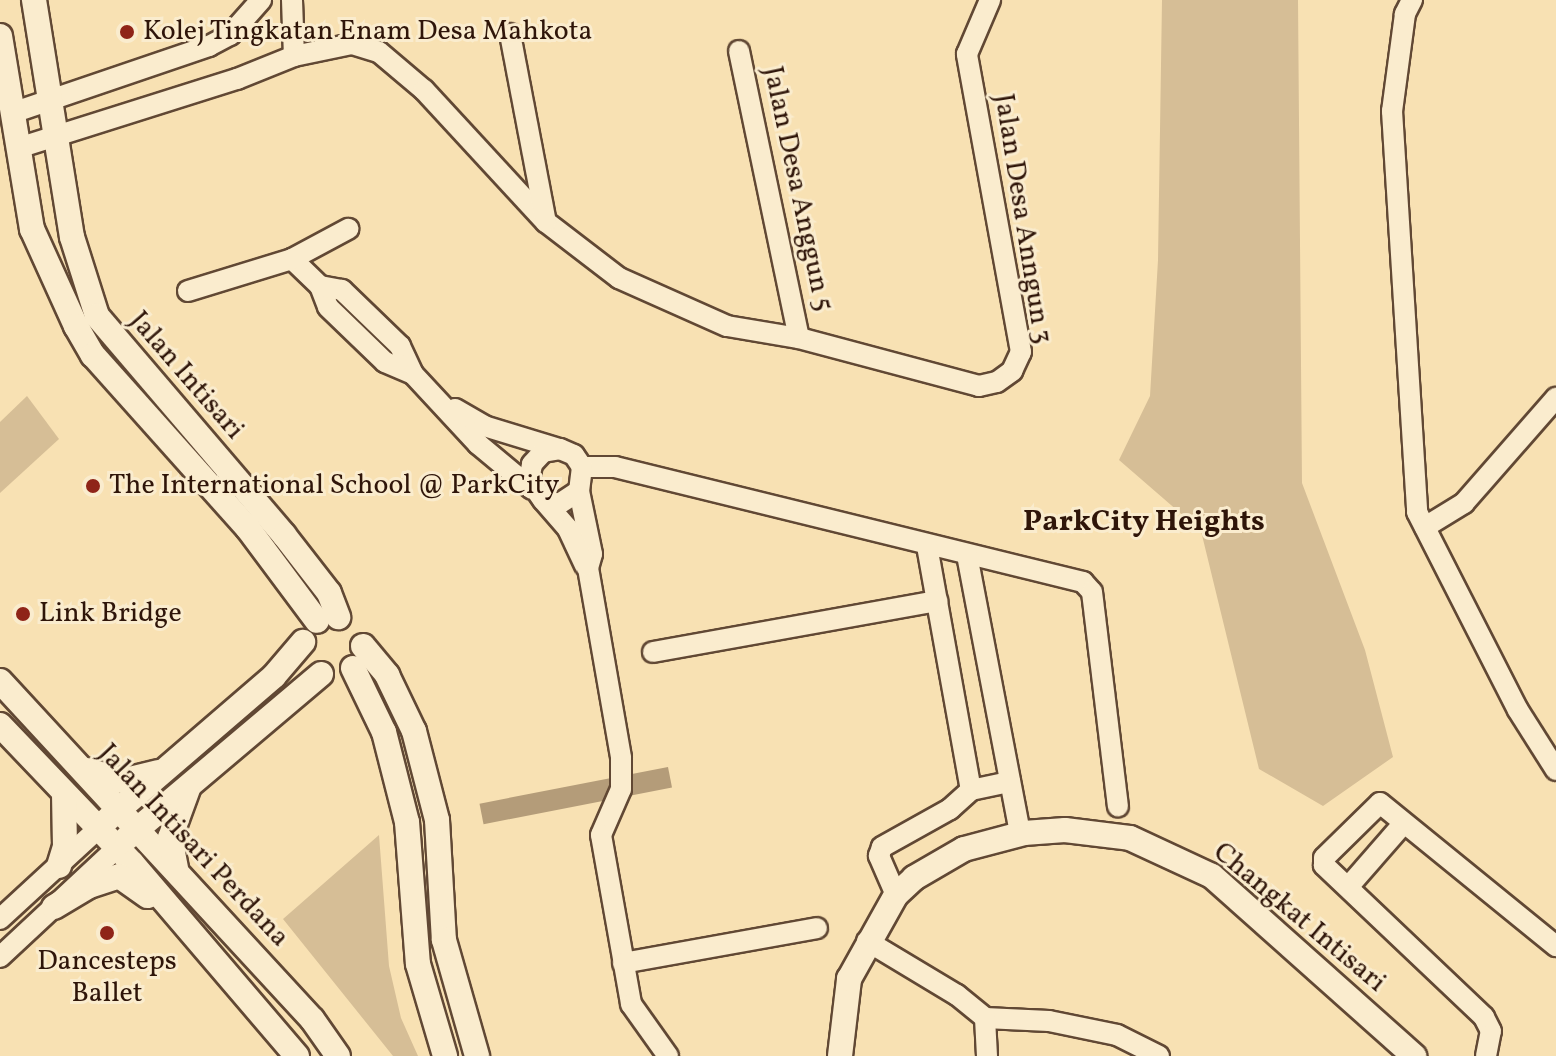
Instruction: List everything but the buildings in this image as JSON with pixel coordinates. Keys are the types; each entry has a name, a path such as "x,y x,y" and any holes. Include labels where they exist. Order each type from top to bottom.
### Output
{"street":[{"name":"Jalan Intisari","path":"34,0 72,237 97,316 284,535 329,593 328,619"},
{"path":"12,113 151,67 230,35 261,0"},
{"path":"292,0 294,56"},
{"name":"Jalan Desa Anngun 3","path":"18,148 294,56 342,44 379,52 424,90 546,222 582,253 659,299 727,326 799,338 979,386 997,382 1012,371 1021,352 967,54 990,0"},
{"path":"1412,0 1405,14 1392,111 1413,482 1425,527 1518,710 1556,769"},
{"path":"510,34 546,222"},
{"name":"Jalan Intisari","path":"0,36 18,148 41,253 93,355 328,619"},
{"name":"Jalan Desa Anggun 5","path":"739,51 799,338"},
{"path":"151,67 163,102"},
{"path":"188,291 292,259 348,229"},
{"path":"292,259 320,286 342,290 400,346 413,374 442,401 478,444 537,494 568,529 588,568 621,758 621,789 601,835 631,1004 668,1056"},
{"path":"1425,527 1464,503 1556,398"},
{"path":"442,401 484,426 574,455 582,467 579,491 592,554 588,568"},
{"path":"537,494 532,464 543,452 560,449"},
{"path":"582,467 615,467 927,546 1070,577 1092,592 1118,806"},
{"path":"537,494 559,504 579,491"},
{"path":"927,546 963,731 971,790"},
{"path":"967,555 1020,834"},
{"path":"653,652 937,601"},
{"path":"0,919 119,809 274,676 328,619 355,627 358,657 384,732 407,822 418,964 445,1056"},
{"path":"303,642 307,661 321,674 343,675 358,657"},
{"path":"358,657 387,675 414,731 437,820 444,940 477,1056"},
{"path":"0,957 137,828 321,674"},
{"name":"Jalan Intisari Perdana","path":"0,681 312,1019 338,1056"},
{"path":"963,731 999,724"},
{"name":"Jalan Intisari Perdana","path":"0,725 117,848 297,1056"},
{"path":"78,766 122,781 143,779 166,768"},
{"path":"177,871 170,838 192,780"},
{"path":"896,895 879,856 882,847 950,809 971,790 1010,782"},
{"path":"59,866 65,846 64,794"},
{"path":"1486,1056 1491,1031 1484,1017 1323,862 1375,802 1556,946"},
{"path":"1349,886 1403,824"},
{"name":"Changkat Intisari","path":"840,1056 849,979 867,941 896,895 914,878 964,849 1020,834 1101,832 1130,838 1197,867 1414,1056"},
{"path":"1348,834 1374,857"},
{"path":"54,907 89,886 119,876 194,938"},
{"path":"623,963 817,928"},
{"path":"867,941 957,995 985,1018 1049,1021 1104,1032 1159,1056"},
{"path":"985,1018 987,1056"}],"shaded area":[{"path":"1162,0 1298,0 1302,483 1365,650 1393,757 1323,806 1259,769 1201,531 1119,460 1150,396 1158,260"},
{"path":"27,396 59,439 0,493 0,422"},
{"path":"668,767 672,788 484,824 480,804"},
{"path":"379,835 389,966 401,1018 418,1056 393,1056 283,919"}],"place":[{"name":"Kolej Tingkatan Enam Desa Mahkota","path":"127,32"},
{"name":"The International School @ ParkCity","path":"93,486"},
{"name":"Link Bridge","path":"23,614"},
{"name":"Dancesteps Ballet","path":"107,933"}],"district":[{"name":"ParkCity Heights","path":"1144,522"}]}
